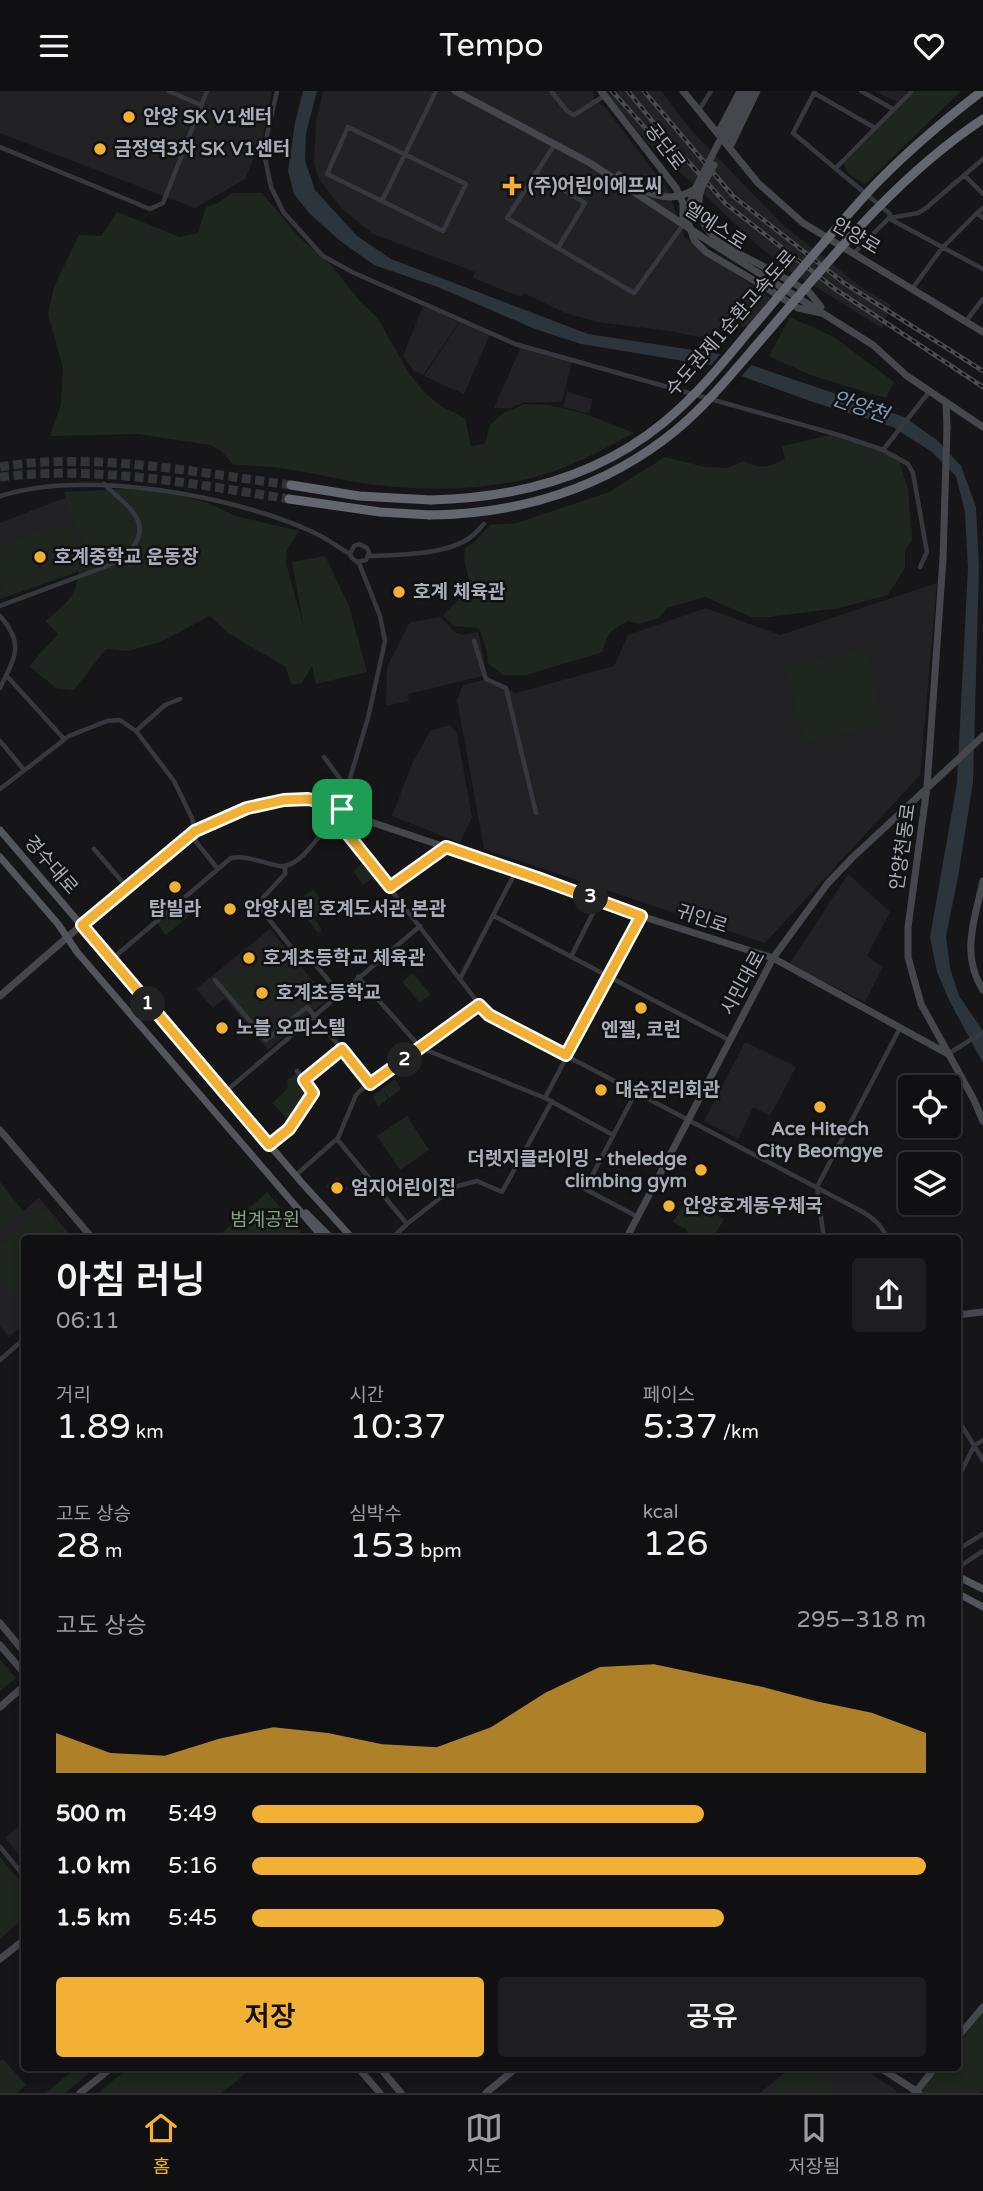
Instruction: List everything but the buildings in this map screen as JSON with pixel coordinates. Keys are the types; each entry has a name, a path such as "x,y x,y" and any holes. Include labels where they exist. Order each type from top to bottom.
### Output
{"highway":[{"name":"수도권제1순환고속도로","path":"291,485 359,496 431,500 496,496 556,480 610,457 662,424 697,393 872,188 913,148 982,91"},
{"name":"수도권제1순환고속도로","path":"289,499 380,512 430,515 496,510 564,493 606,477 676,431 714,394 856,229 919,167 983,119"}],"main road":[{"name":"경수대로","path":"0,830 349,1235"},
{"name":"경수대로","path":"0,857 77,952 288,1195 328,1235"},
{"name":"경수대로","path":"302,1183 344,1235"},
{"name":"경수대로","path":"288,1195 320,1235"},
{"path":"961,1578 983,1589"},
{"path":"961,1595 983,1607"}],"street":[{"path":"168,91 201,105"},
{"path":"0,146 150,209 163,203 207,91"},
{"path":"277,91 265,158 271,187 284,213 323,256 352,272 515,344 884,447 908,464 912,473 927,552 920,567"},
{"path":"382,201 436,91"},
{"name":"엘에스로","path":"455,91 590,163 873,345 906,376 983,427"},
{"name":"공단로","path":"551,91 562,106 574,115 603,93 676,188 683,203 683,224"},
{"name":"안양로","path":"683,91 758,183 803,223 983,333"},
{"path":"699,110 711,91"},
{"path":"718,133 740,91"},
{"path":"748,91 695,188 688,209 688,224 694,240 706,252 798,308 825,313"},
{"path":"748,91 701,190 698,209 702,224 712,236 809,292 825,313"},
{"path":"730,147 757,91"},
{"path":"861,91 892,109"},
{"path":"836,168 912,91"},
{"path":"874,128 814,92 793,132 890,214 889,218"},
{"path":"348,127 466,184 443,231 382,201 327,174 348,127"},
{"path":"556,143 507,218 634,293 683,224"},
{"path":"853,254 889,218 918,213 983,159"},
{"path":"590,163 663,198 680,197 695,188"},
{"path":"536,173 585,203 558,248"},
{"path":"964,175 983,194"},
{"path":"912,289 942,248 983,208"},
{"path":"977,213 983,218"},
{"path":"889,218 983,269"},
{"path":"965,321 983,299"},
{"path":"884,447 929,392"},
{"name":"안양천동로","path":"946,404 943,559 927,787 908,927 908,957 921,1004 983,1121"},
{"path":"0,496 60,485 104,484 214,500 313,533 350,554 353,560 359,563 380,615 385,641 368,718 342,809 342,827 479,1005 489,1015 863,1212 876,1221 885,1235"},
{"path":"0,606 107,566 131,551 140,531 138,520 104,484"},
{"path":"359,563 369,556 396,555 452,546 469,539 484,523"},
{"path":"350,554 354,546 359,544 367,548 369,556"},
{"path":"0,616 13,632 16,642 15,653 0,688"},
{"path":"474,641 486,679 506,688 536,813"},
{"path":"6,675 64,739"},
{"path":"136,731 165,705 180,699"},
{"path":"0,789 64,739 113,720 125,721 136,731 174,781 192,818 196,842 218,869"},
{"name":"시민대로","path":"628,1235 773,958 828,883 852,857 983,736"},
{"path":"0,741 24,770"},
{"path":"324,757 347,788"},
{"name":"귀인로","path":"0,996 126,886 195,831 240,810 284,800 316,800 365,820 641,916 773,958 948,1054"},
{"path":"111,960 231,858 239,856 285,867 302,858 331,818 342,809"},
{"path":"390,887 446,847"},
{"path":"94,849 126,886"},
{"path":"285,867 285,874 257,904 298,956 308,956 340,994"},
{"path":"460,980 516,871"},
{"path":"983,881 970,954 972,967 983,989"},
{"path":"571,957 599,900"},
{"path":"494,916 729,1041"},
{"path":"545,1097 641,916"},
{"path":"225,1093 420,926"},
{"path":"358,977 421,1048 545,1097 613,1135"},
{"path":"215,980 266,1040 307,1007 370,1084"},
{"path":"296,1176 337,1139 356,1095 479,1005"},
{"path":"823,1235 817,1187 901,1028"},
{"path":"948,1054 983,1031"},
{"path":"304,1080 342,1049"},
{"path":"269,1145 289,1129 313,1093 297,1071"},
{"path":"636,1092 585,1189 638,1217"},
{"path":"395,1235 454,1187 477,1181 502,1192 552,1101"},
{"path":"0,1130 90,1235"},
{"path":"337,1139 407,1224"},
{"path":"961,1315 983,1312"},
{"path":"0,1360 21,1342"},
{"path":"961,1425 983,1460"},
{"path":"961,1472 974,1445 983,1440"},
{"path":"961,1462 965,1464"},
{"path":"961,1548 983,1534"},
{"path":"961,1565 983,1551"},
{"path":"0,1623 21,1648"},
{"path":"0,1645 21,1670"},
{"path":"0,1707 21,1689"},
{"path":"0,1847 21,1872"},
{"path":"0,1959 21,1942"},
{"path":"961,2033 983,2007"},
{"path":"80,2093 108,2071"},
{"path":"361,2071 380,2093"},
{"path":"383,2071 401,2093"},
{"path":"486,2093 513,2071"},
{"path":"885,2071 917,2092 933,2071"}],"shaded area":[{"path":"0,91 272,91 263,137 245,179 195,208 0,133"},
{"path":"323,91 593,91 594,98 604,106 668,190 685,238 772,299 751,325 699,337 597,322 563,312 524,293 521,297 473,278 475,272 373,234 342,209 319,179 314,164 316,122"},
{"path":"604,91 661,91 692,131 783,225 860,286 891,305 882,328 788,270 755,243 655,151"},
{"path":"874,91 908,91 897,102"},
{"path":"423,306 459,322 423,375 414,371 403,356"},
{"path":"460,322 490,335 464,394 424,376"},
{"path":"521,347 572,361 562,402 525,402 510,408 494,408"},
{"path":"567,392 593,399 589,414 563,407"},
{"name":"호계중학교 운동장","path":"67,497 95,566 0,599 0,523"},
{"path":"937,583 920,775 765,943 484,849 457,700 463,685 487,679 516,693 614,666 628,635 706,608 780,635"},
{"path":"440,617 456,633 462,635 478,632 487,675 408,694 409,701 386,706 387,667 410,622"},
{"path":"450,725 457,733 472,817 460,843 392,816 412,764 430,731"},
{"path":"848,874 890,912 867,956 883,967 865,1002 789,965"},
{"name":"호계초등학교","path":"270,929 328,999 268,1050 225,998 213,1008 196,989"},
{"path":"745,1042 796,1067 770,1116 753,1107 738,1139 704,1121"},
{"name":"엄지어린이집","path":"337,1177 348,1189 336,1198 326,1186"},
{"path":"39,1198 71,1235 21,1235 21,1326 9,1337 0,1326 0,1230"},
{"path":"21,1825 21,1857 5,1838"},
{"path":"787,2071 867,2071 896,2090 896,2093 760,2093"}],"green space":[{"path":"915,91 961,91 865,184 848,173 844,164"},
{"path":"232,193 262,193 298,236 331,265 362,304 377,317 408,372 424,392 441,406 465,418 471,446 485,444 490,425 502,414 524,404 549,405 583,413 634,433 552,472 509,483 442,489 377,485 285,469 233,464 221,451 210,445 138,434 50,436 61,404 63,368 48,314 54,287 79,235 101,236 117,212 180,237 198,233 206,207 218,203"},
{"path":"790,317 834,337 894,382 886,398 810,375 769,356"},
{"path":"835,434 897,454 908,489 912,540 905,550 905,568 888,595 839,608 770,617 751,617 705,597 667,608 659,618 639,624 628,621 622,624 608,636 603,652 526,675 503,675 488,663 479,628 454,626 443,615 471,588 464,559 465,548 490,525 517,523 609,492 665,457 705,467 727,468 744,461 754,466 764,466 785,459 782,446"},
{"path":"139,488 180,495 208,503 236,516 299,531 287,550 286,563 304,628 292,562 325,556 349,606 367,672 316,684 312,666 302,683 291,685 286,667 228,633 210,616 160,642 129,651 106,649 74,690 56,688 29,666 58,634 46,621 73,594 79,571 6,597 0,579 0,545 57,525 60,531 69,528 81,557 84,540 71,519 64,492"},
{"path":"849,652 868,656 884,725 804,742 786,667"},
{"path":"364,862 375,876 363,885 353,871"},
{"path":"313,889 327,908 314,918 322,930 318,933 295,903"},
{"path":"186,897 197,909 166,935 156,922"},
{"path":"271,953 295,982 251,1020 221,982 233,970 241,978"},
{"path":"412,973 431,994 420,1003 402,982"},
{"path":"297,1073 311,1091 289,1121 272,1103 288,1088 287,1080"},
{"path":"395,1079 401,1089 389,1098 383,1089 388,1099 378,1106 373,1096"},
{"path":"407,1116 429,1150 400,1170 377,1136"},
{"path":"0,1182 23,1211 0,1230"},
{"name":"범계공원","path":"267,1192 301,1231 297,1235 222,1233"},
{"path":"687,1200 724,1219 714,1235 688,1235 687,1230 673,1222"},
{"path":"45,1209 67,1235 21,1235 21,1284 11,1292 0,1279 0,1246"},
{"path":"0,1659 16,1678 0,1691"},
{"path":"0,1857 21,1882 21,1921 0,1939"},
{"path":"983,2013 981,2093 921,2091 937,2071 961,2071 961,2040"},
{"path":"3,2059 26,2085 17,2093 0,2093 0,2061"},
{"path":"73,2071 92,2071 65,2093 46,2093"},
{"path":"125,2071 249,2071 222,2093 98,2093"},
{"path":"793,2071 813,2071 832,2093 767,2093"}],"water":[{"name":"안양천","path":"303,91 317,91 306,133 305,161 315,190 357,236 391,259 588,334 719,354 904,417 937,440 961,466 976,507 979,567 973,782 946,936 950,968 959,996 983,1031 983,1063 937,972 930,937 957,783 968,568 965,512 956,476 932,452 893,427 810,401 714,366 581,344 535,329 438,287 374,265 339,240 309,213 294,194 288,171"}],"pier":[{"path":"723,351 754,362 739,379 708,369"}],"tunnel":[{"path":"0,467 71,461 145,465 291,485"},
{"path":"0,477 73,473 109,475 181,482 289,499"}],"railway":[{"path":"612,91 649,132"},
{"path":"628,91 726,204 835,289 983,387"},
{"path":"644,91 733,196 844,283 983,371"}],"place":[{"name":"안양 SK V1센터","path":"129,117"},
{"name":"금정역3차 SK V1센터","path":"100,149"},
{"name":"(주)어린이에프씨","path":"512,186"},
{"name":"호계중학교 운동장","path":"40,557"},
{"name":"호계 체육관","path":"399,592"},
{"name":"탑빌라","path":"175,887"},
{"name":"안양시립 호계도서관 본관","path":"230,909"},
{"name":"호계초등학교 체육관","path":"249,958"},
{"name":"호계초등학교","path":"262,993"},
{"name":"엔젤, 코런","path":"641,1008"},
{"name":"노블 오피스텔","path":"222,1028"},
{"name":"대순진리회관","path":"601,1090"},
{"name":"Ace Hitech City Beomgye","path":"820,1107"},
{"name":"더렛지클라이밍 - theledge climbing gym","path":"701,1170"},
{"name":"엄지어린이집","path":"337,1188"},
{"name":"안양호계동우체국","path":"669,1206"}],"route":[{"path":"284,800 316,800 342,809 342,827 390,887 446,847 641,916 566,1055 489,1015 479,1005 370,1084 342,1049 304,1080 313,1093 289,1129 269,1145 82,925 187,837 209,823 247,808 284,800"}]}
